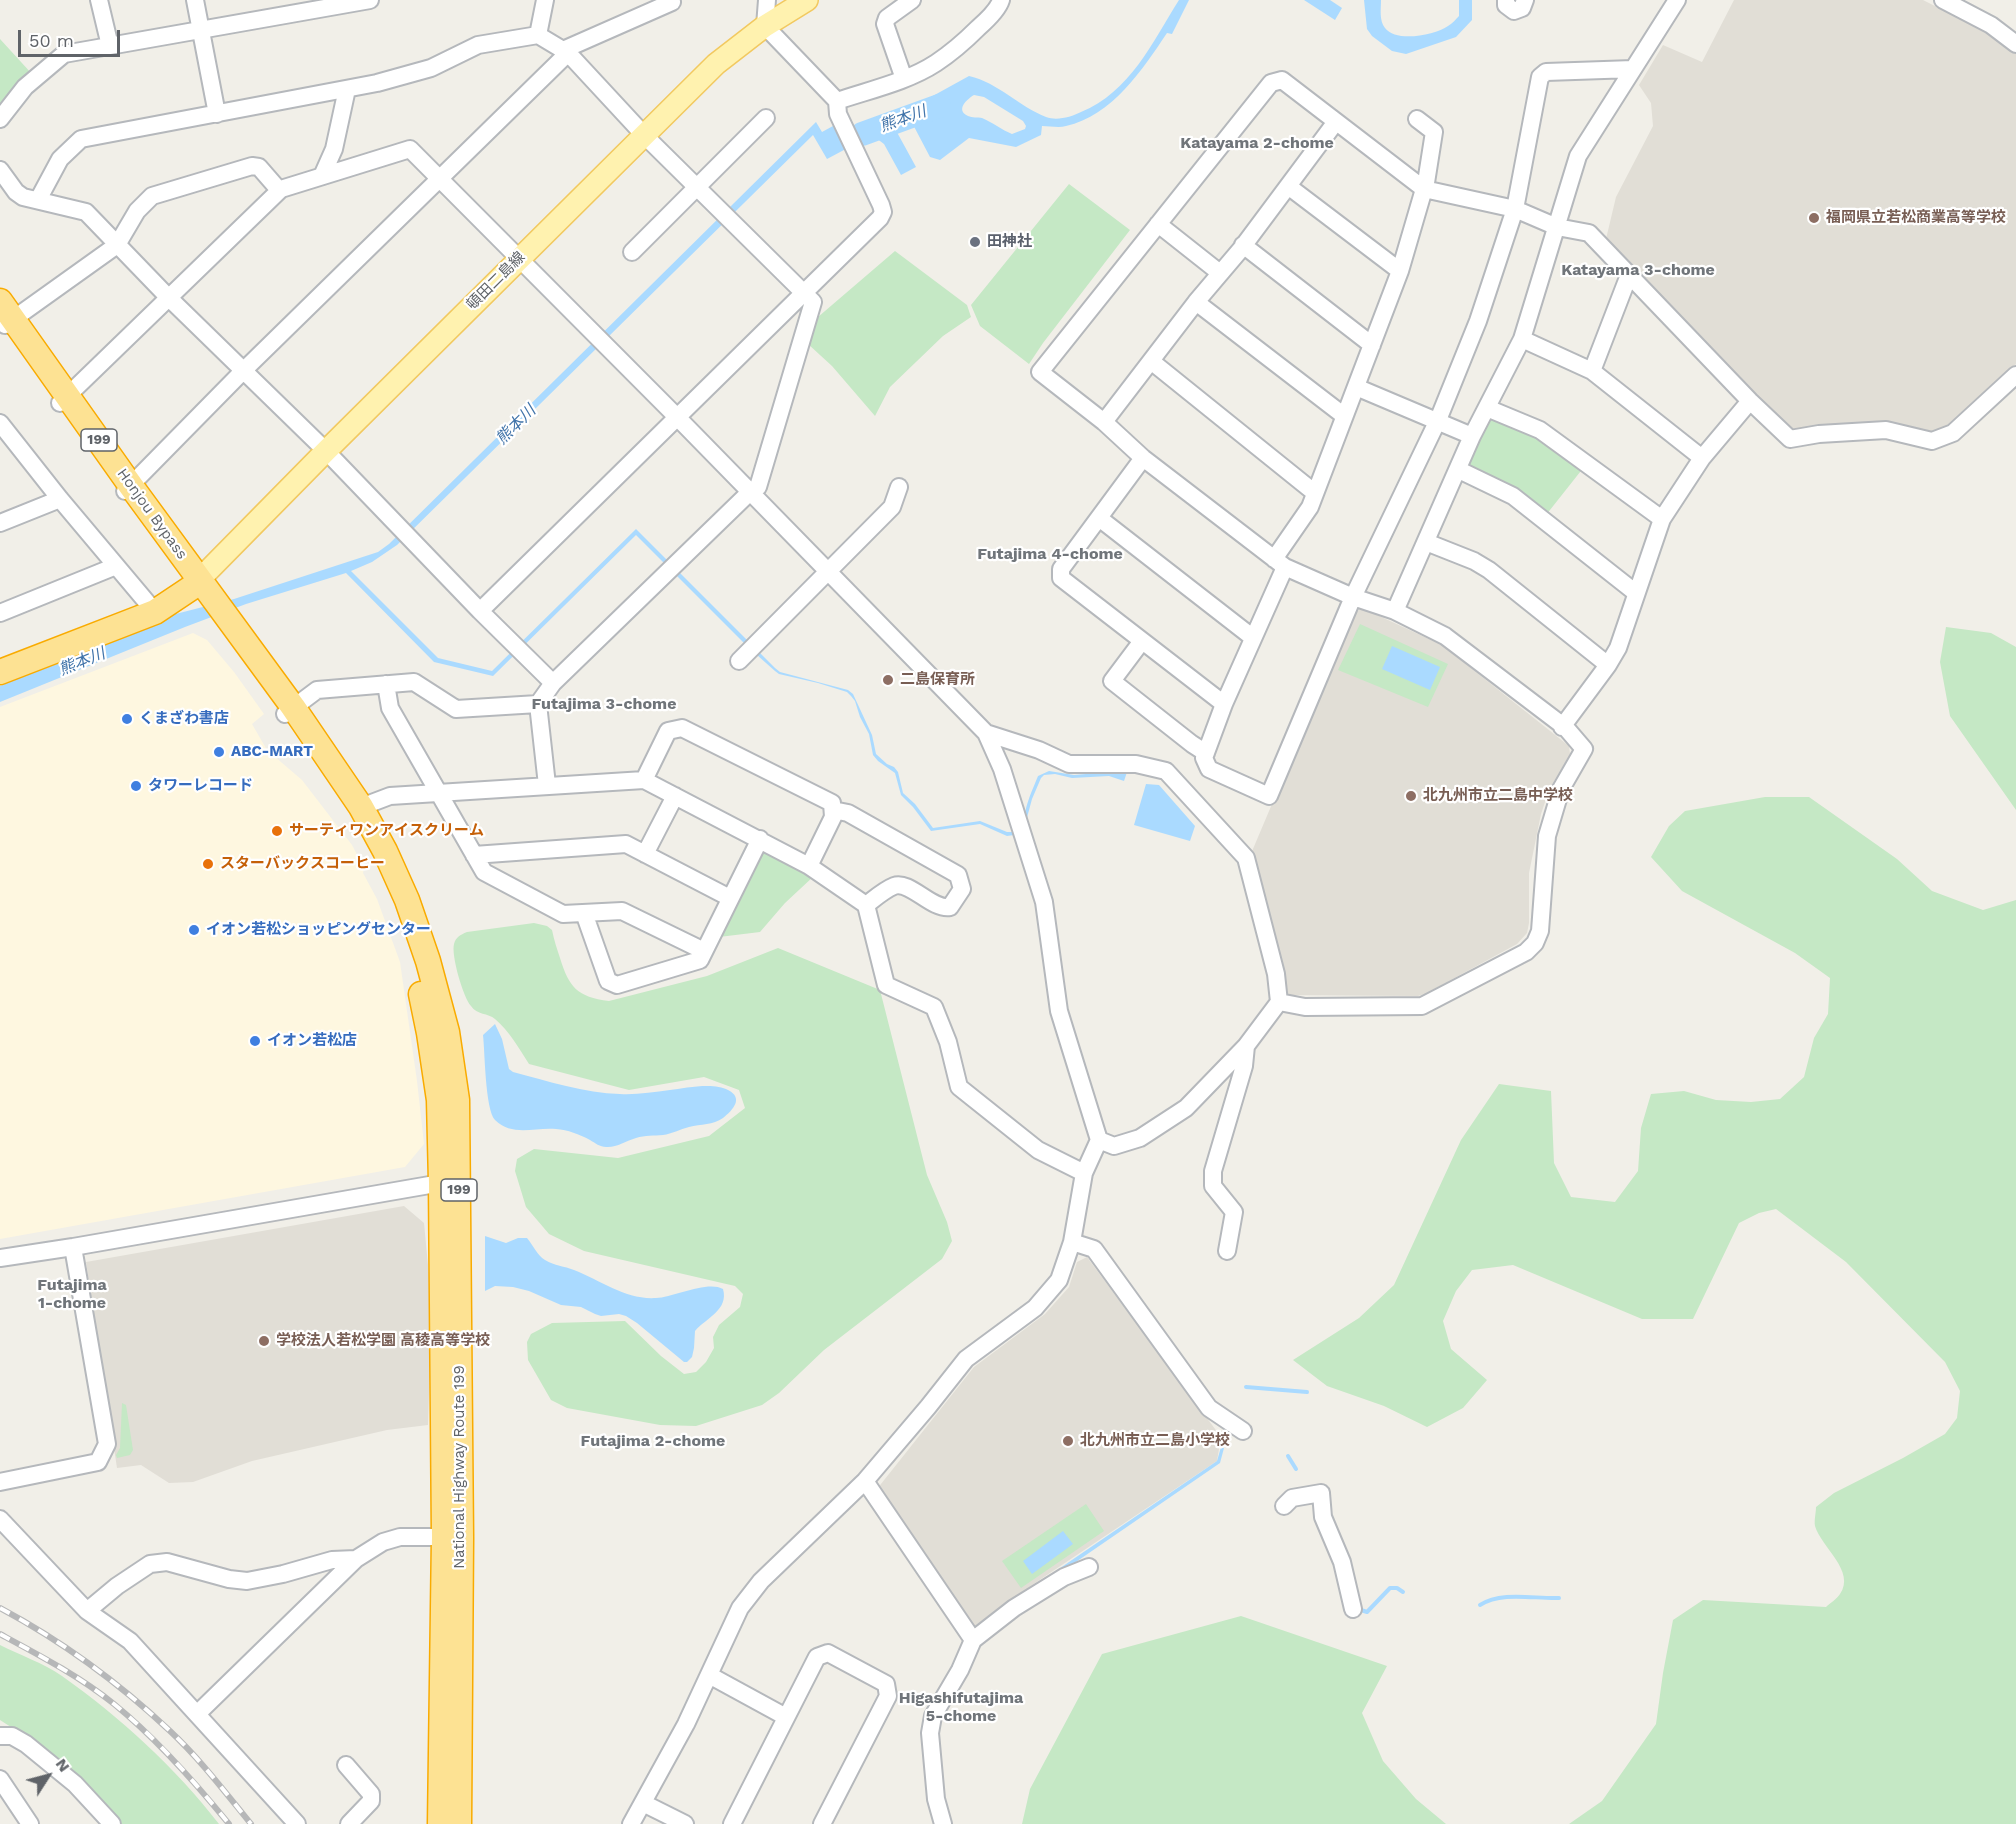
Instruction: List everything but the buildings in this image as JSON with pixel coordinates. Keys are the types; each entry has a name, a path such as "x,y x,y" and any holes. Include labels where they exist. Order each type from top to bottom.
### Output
{"highway":[{"name":"Honjou Bypass","path":"4,317 208,602"},
{"path":"0,672 155,612 208,602"},
{"name":"National Highway Route 199","path":"208,602 361,807 385,851 407,900 428,961 444,1022 457,1100 450,1183 440,1824"},
{"name":"National Highway Route 199","path":"289,711 372,856 394,902 414,961 429,1034 450,1183 461,1527 459,1824"}],"main road":[{"name":"頓田二島線","path":"208,602 326,450 716,64 765,26 807,0"}],"street":[{"path":"99,0 110,46"},
{"path":"195,0 217,114"},
{"path":"0,119 25,87 64,54 201,30 305,5 370,0"},
{"path":"538,35 545,0"},
{"path":"480,611 880,218 883,212 838,114 837,101 765,26 767,0"},
{"path":"904,79 885,24 887,18 912,0"},
{"path":"837,101 904,79 935,64 982,24 1000,5 1001,0"},
{"path":"1506,0 1506,5 1514,11 1522,8 1525,0"},
{"path":"1395,611 1473,436 1522,339 1578,156 1677,0"},
{"path":"1943,0 1991,25 2016,44"},
{"path":"127,489 565,51 672,2"},
{"path":"38,200 60,159 81,139 347,89 431,68 478,45 538,35 565,51 644,135 813,302 758,487 750,492 553,683 537,704 547,785"},
{"path":"1417,119 1434,132 1425,189 1400,271 1310,507 1279,563 1204,758 1209,769 1269,796 1353,597 1438,420 1478,321 1515,209 1540,77 1546,72 1634,69"},
{"path":"1279,1002 1305,1007 1422,1006 1526,952 1535,943 1540,930 1547,836 1562,789 1584,749 1566,728 1445,636 1395,611 1353,597 1279,563 1143,458 1104,422 1040,372 1271,83 1282,81 1425,189 1515,209 1557,227 1588,233 1750,401 1790,439 1819,434 1886,430 1932,441 1953,433 2016,375"},
{"path":"322,176 333,149 347,89"},
{"path":"632,252 766,118"},
{"path":"1104,422 1335,123"},
{"path":"63,399 279,190 410,149 677,417 986,733 1002,769 1044,902 1059,1011 1099,1140 1084,1173 1071,1242 1059,1280 1035,1308 966,1359 865,1481 761,1581 740,1608 686,1724 631,1824"},
{"path":"4,317 117,245 141,206 152,195 252,166 259,167 279,190"},
{"path":"0,170 16,192 24,197 86,212 169,298 326,450 480,611 553,683"},
{"path":"1288,186 1400,271"},
{"path":"1158,224 1220,273"},
{"path":"1243,245 1372,345"},
{"path":"1592,370 1629,275"},
{"path":"1196,302 1344,415"},
{"path":"1522,339 1592,370 1702,458"},
{"path":"1151,361 1315,493"},
{"path":"1356,387 1473,436"},
{"path":"1562,727 1618,648 1662,519 1702,458 1750,401"},
{"path":"1487,408 1540,430 1662,519"},
{"path":"3,430 155,612"},
{"path":"1143,458 1061,570 1061,578 1224,704"},
{"path":"1459,470 1513,496 1636,593"},
{"path":"739,661 892,507 899,487"},
{"path":"0,523 60,499"},
{"path":"1099,518 1252,637"},
{"path":"1426,542 1474,561 1489,570 1608,665"},
{"path":"0,613 116,566"},
{"path":"1142,641 1112,681 1206,753"},
{"path":"289,711 317,690 414,682 456,709 537,704"},
{"path":"386,684 390,708 484,872 563,914 622,911 704,951"},
{"path":"644,780 668,731 682,728 832,802 833,817 809,866"},
{"path":"986,733 1039,750 1069,764 1136,764 1166,771 1246,858 1276,974 1279,1002 1246,1046 1186,1108 1140,1138 1114,1146 1099,1140"},
{"path":"361,807 390,796 644,780 809,866 866,905 886,985 934,1007 948,1042 959,1087 1038,1150 1084,1173"},
{"path":"645,854 675,796"},
{"path":"833,810 848,813 958,875 962,889 950,908 942,909 903,886 895,885 866,905"},
{"path":"584,912 608,981 617,985 700,960 760,839"},
{"path":"474,855 626,844 730,898"},
{"path":"1227,1251 1234,1212 1213,1186 1213,1171 1244,1066 1246,1046"},
{"path":"0,1258 450,1183"},
{"path":"1071,1242 1094,1249 1209,1408 1243,1431"},
{"path":"0,1482 98,1462 107,1443 73,1247"},
{"path":"865,1481 973,1640"},
{"path":"1284,1506 1292,1498 1321,1493 1323,1517 1342,1562 1353,1609"},
{"path":"0,1520 87,1611 130,1641 297,1824"},
{"path":"197,1714 356,1560 383,1542 400,1538 444,1537"},
{"path":"87,1611 117,1586 150,1564 167,1562 229,1579 247,1581 283,1574 332,1560 356,1560"},
{"path":"944,1824 936,1799 931,1724 973,1640 1014,1608 1064,1577 1089,1568"},
{"path":"732,1824 816,1657 828,1653 886,1684 888,1696 822,1824"},
{"path":"709,1675 786,1717"},
{"path":"0,1736 12,1736 26,1744 75,1784 112,1824"},
{"path":"346,1765 371,1794 371,1801 349,1824"},
{"path":"0,1779 30,1824"},
{"path":"643,1803 685,1824"}],"shaded area":[{"name":"福岡県立若松商業高等学校","path":"1734,0 1923,0 2000,39 2016,52 2016,364 1941,433 1792,431 1784,426 1606,239 1616,197 1653,126 1651,103 1639,85 1663,45 1702,62"},
{"name":"北九州市立二島中学校","path":"1362,608 1442,645 1569,746 1570,754 1549,790 1541,814 1529,873 1529,923 1527,933 1517,944 1418,996 1286,995 1250,856 1352,615"},
{"name":"イオン若松ショッピングセンター","path":"193,633 207,640 234,672 264,714 252,724 267,750 302,780 352,845 364,868 363,873 377,899 400,962 424,1144 405,1167 0,1239 0,707"},
{"name":"学校法人若松学園 高稜高等学校","path":"404,1206 424,1223 432,1301 428,1425 387,1430 252,1461 193,1482 169,1483 141,1465 117,1468 86,1262"},
{"name":"北九州市立二島小学校","path":"1087,1257 1221,1437 1217,1461 972,1628 877,1489 974,1367 1045,1314 1069,1287 1077,1262"}],"green space":[{"path":"0,39 32,74 2,106 0,103"},
{"path":"1069,184 1130,230 1029,364 980,326 971,305"},
{"path":"895,251 967,305 971,317 943,336 890,387 875,416 832,366 808,344 818,317"},
{"path":"1499,416 1541,436 1584,467 1546,515 1472,471 1469,465 1489,420"},
{"path":"1360,624 1448,664 1428,707 1338,670"},
{"path":"1946,627 1991,633 2016,647 2016,810 1950,716 1940,662"},
{"path":"1765,797 1809,797 1897,859 1932,891 1983,910 2016,900 2016,1824 1569,1824 1602,1801 1656,1724 1673,1620 1703,1600 1826,1607 1840,1594 1844,1585 1844,1577 1836,1559 1818,1534 1815,1526 1816,1507 1834,1493 1945,1434 1957,1418 1960,1391 1945,1362 1846,1262 1776,1209 1759,1213 1739,1223 1693,1319 1642,1319 1513,1265 1472,1270 1456,1291 1443,1321 1451,1349 1487,1380 1463,1408 1427,1427 1384,1406 1327,1386 1293,1360 1359,1318 1394,1285 1461,1140 1499,1084 1551,1091 1554,1163 1571,1197 1615,1202 1638,1171 1641,1128 1651,1094 1684,1091 1716,1100 1751,1102 1780,1099 1804,1077 1814,1038 1828,1014 1830,978 1795,953 1682,891 1651,857 1669,826 1685,811"},
{"path":"768,852 814,876 785,903 760,932 719,937 761,854"},
{"path":"534,923 547,926 552,930 563,968 576,989 589,997 598,999 609,1001 707,976 778,948 880,990 927,1175 947,1222 952,1241 942,1259 824,1350 779,1393 762,1405 696,1426 660,1425 567,1408 551,1400 528,1360 527,1342 531,1334 552,1323 625,1321 661,1356 684,1374 696,1372 706,1362 714,1348 713,1337 719,1325 740,1307 743,1294 735,1286 584,1251 549,1234 526,1207 515,1171 517,1159 534,1149 618,1158 709,1136 745,1108 739,1090 704,1077 629,1090 529,1064 514,1040 500,1024 471,1006 461,985 454,944 460,935 467,932"},
{"path":"122,1403 126,1405 133,1450 130,1455 117,1458 116,1455 120,1448"},
{"path":"1086,1504 1104,1531 1021,1588 1002,1561"},
{"path":"1241,1616 1387,1666 1362,1713 1383,1761 1416,1799 1446,1824 1022,1824 1030,1789 1102,1654"},
{"path":"0,1645 55,1671 126,1726 166,1763 219,1824 122,1824 39,1745 0,1720"}],"water":[{"path":"1179,0 1189,0 1172,34 1167,33 1137,76 1112,102 1098,112 1083,121 1063,127 1042,126 1041,135 1016,147 969,138 940,160 930,157 909,117 911,108 969,76 990,84 1046,117 1059,118 1073,115 1098,103 1126,79 1149,49","holes":["974,95 984,97 1023,121 1025,129 1012,134 982,118 964,114 962,108 968,99"]},
{"path":"1304,0 1330,0 1342,8 1335,20"},
{"path":"1364,0 1381,0 1383,25 1390,33 1398,35 1425,35 1448,26 1459,16 1459,0 1472,0 1472,20 1456,37 1406,54 1392,51 1372,36 1367,29"},
{"path":"887,114 916,167 901,175 884,144 872,135 827,159 813,135 397,545 372,562 351,571 438,658 492,671 636,529 780,672 848,690 853,694 872,735 876,754 898,772 903,793 915,804 933,828 980,821 1007,832 1014,832 1014,835 1007,836 980,824 931,831 901,795 895,773 873,755 869,734 851,696 847,692 818,683 779,674 748,647 636,535 493,676 434,662 346,573 246,604 0,702 0,686 160,618 234,599 378,552 389,544 816,122 822,132 833,126 836,132 841,129 844,136"},
{"path":"1392,646 1440,667 1430,690 1382,669"},
{"path":"1049,771 1074,775 1127,772 1124,781 1109,776 1072,778 1055,774 1044,775 1032,799 1025,825 1026,807 1038,776"},
{"path":"1146,784 1159,785 1195,826 1190,841 1134,825"},
{"path":"495,1024 502,1039 509,1069 513,1072 566,1086 607,1093 638,1094 715,1086 733,1093 735,1104 727,1115 715,1122 666,1134 639,1137 610,1147 600,1146 565,1130 509,1128 495,1120 487,1093 483,1035"},
{"path":"485,1236 506,1243 518,1238 527,1238 537,1253 552,1264 574,1270 634,1296 656,1298 709,1286 723,1289 723,1303 695,1331 692,1357 684,1362 626,1316 619,1314 601,1316 581,1307 561,1305 529,1291 513,1287 495,1286 485,1291"},
{"path":"1221,1447 1224,1448 1220,1463 987,1623 984,1620 1217,1461"},
{"path":"1063,1531 1073,1544 1032,1574 1023,1561"}],"waterway":[{"name":"熊本川","path":"862,134 939,106"},
{"path":"1246,1387 1307,1392"},
{"path":"1288,1456 1296,1469"},
{"path":"1358,1609 1367,1612 1390,1588 1397,1588 1403,1592"},
{"path":"1480,1605 1508,1597 1559,1598"}],"railway":[{"path":"0,1608 68,1649 151,1713 192,1753 251,1824"},
{"path":"0,1634 73,1675 114,1704 174,1761 229,1824"}],"place":[{"name":"福岡県立若松商業高等学校","path":"1814,218"},
{"name":"田神社","path":"975,242"},
{"name":"二島保育所","path":"888,680"},
{"name":"くまざわ書店","path":"127,719"},
{"name":"ABC-MART","path":"219,752"},
{"name":"タワーレコード","path":"136,786"},
{"name":"北九州市立二島中学校","path":"1411,796"},
{"name":"サーティワンアイスクリーム","path":"277,831"},
{"name":"スターバックスコーヒー","path":"208,864"},
{"name":"イオン若松ショッピングセンター","path":"194,930"},
{"name":"イオン若松店","path":"255,1041"},
{"name":"学校法人若松学園 高稜高等学校","path":"264,1341"},
{"name":"北九州市立二島小学校","path":"1068,1441"}],"district":[{"name":"Katayama 2-chome","path":"1257,143"},
{"name":"Katayama 3-chome","path":"1638,270"},
{"name":"Futajima 4-chome","path":"1050,554"},
{"name":"Futajima 3-chome","path":"604,704"},
{"name":"Futajima 1-chome","path":"72,1294"},
{"name":"Futajima 2-chome","path":"653,1441"},
{"name":"Higashifutajima 5-chome","path":"961,1707"}]}
